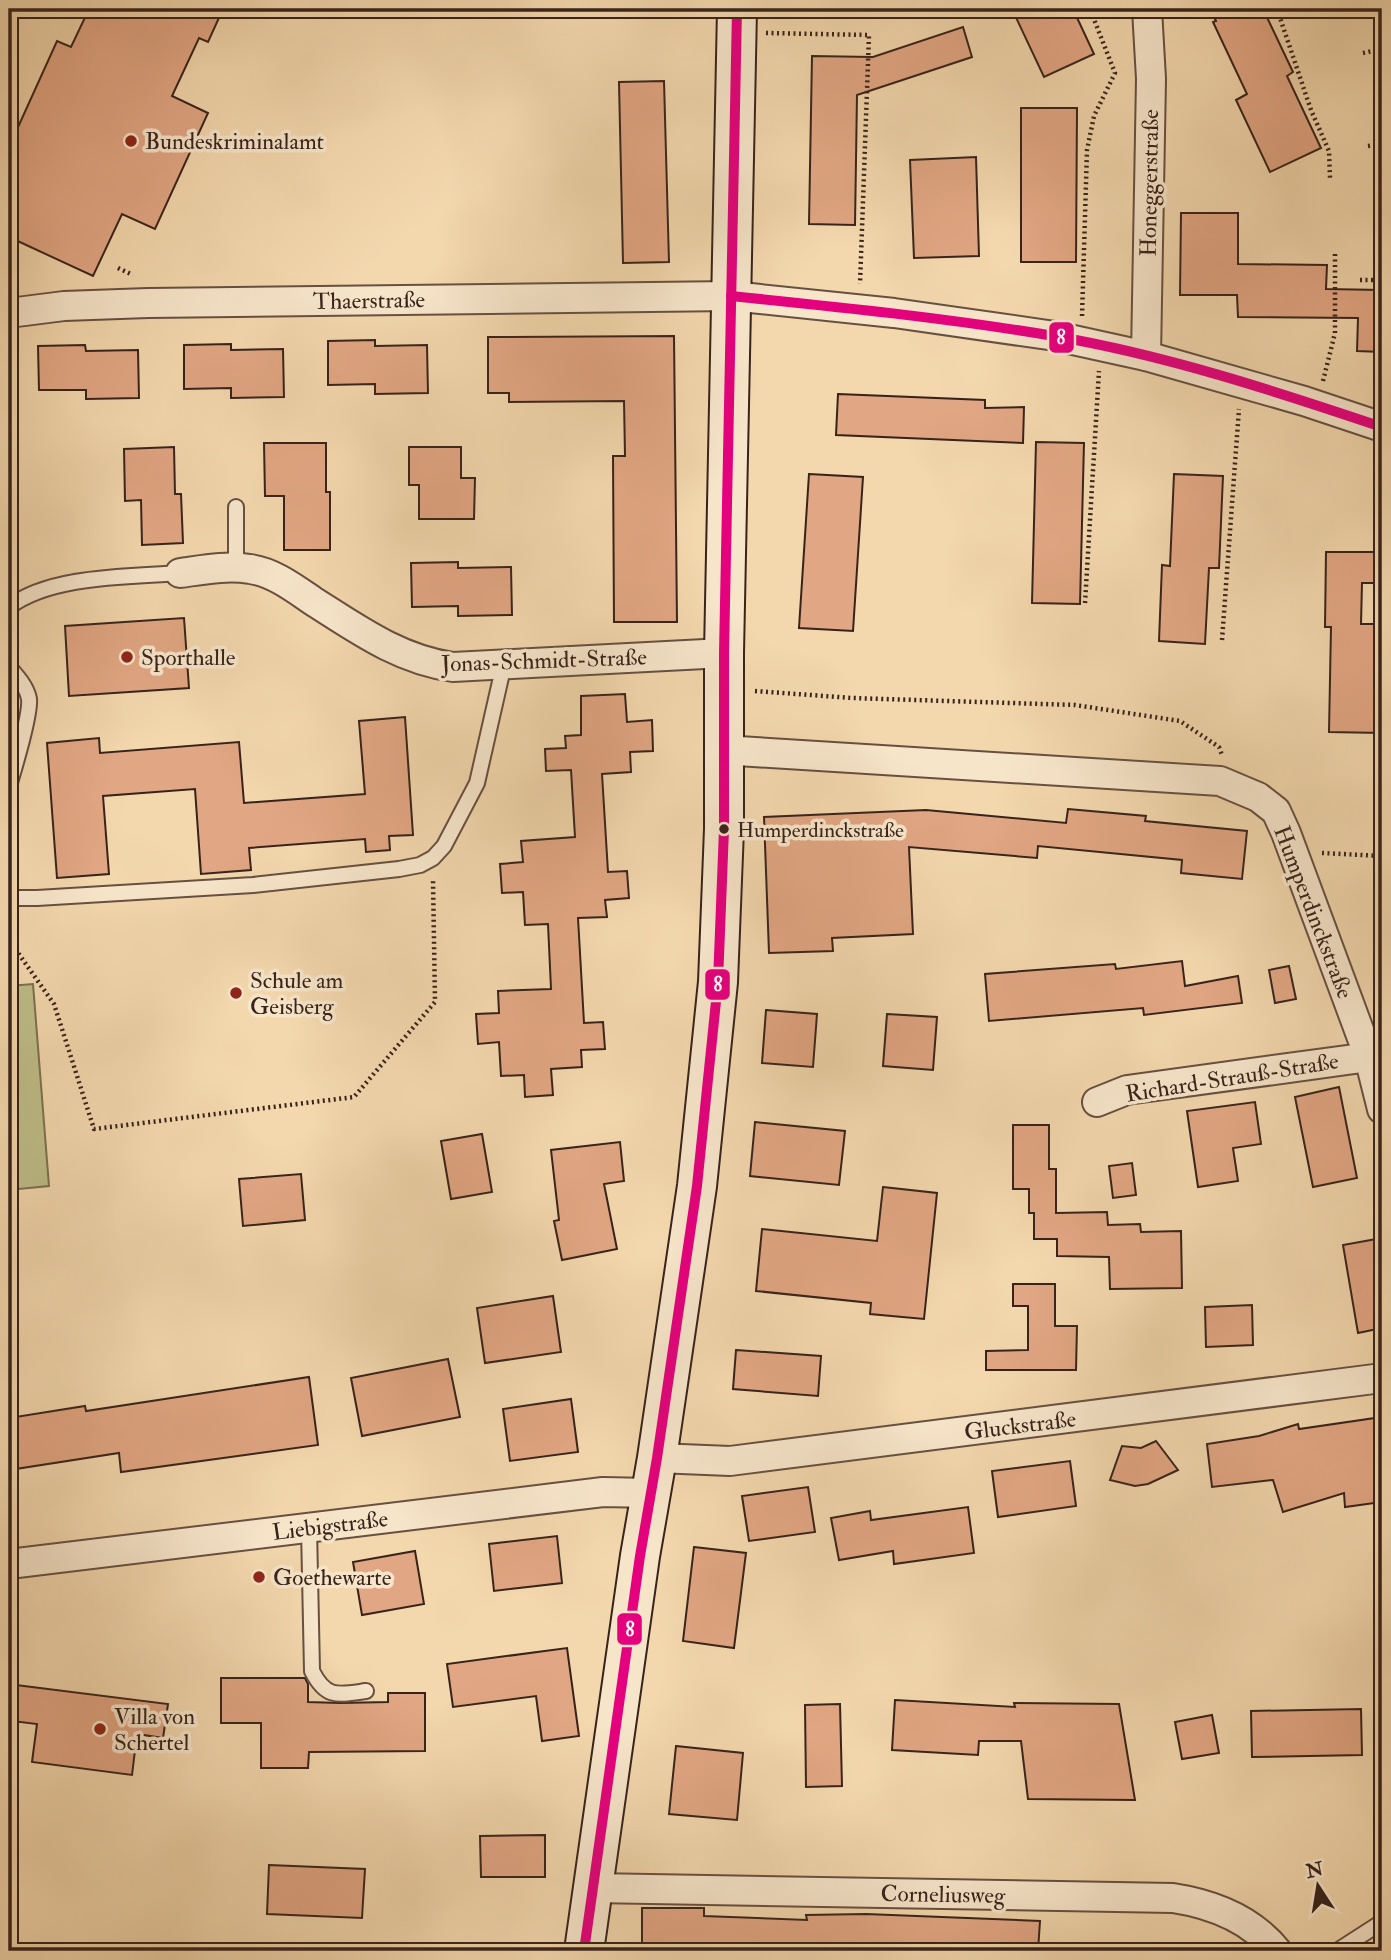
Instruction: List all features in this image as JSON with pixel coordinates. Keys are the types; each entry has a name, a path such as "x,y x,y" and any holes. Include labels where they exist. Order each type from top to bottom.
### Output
{"street":[{"name":"Honeggerstraße","path":"1146,356 1151,79 1147,9"},
{"path":"584,1951 640,1556 697,1186 709,1073 721,918 737,21"},
{"name":"Thaerstraße","path":"9,313 64,306 148,303 731,296 859,309 1055,336 1146,356 1382,427"},
{"name":"Jonas-Schmidt-Straße","path":"180,573 252,569 287,584 369,637 431,664 453,667 504,664 724,671"},
{"name":"Humperdinckstraße","path":"723,750 1220,781 1258,797 1276,811 1293,851 1368,1057 1382,1109"},
{"name":"Richard-Strauß-Straße","path":"1097,1102 1127,1090 1368,1057"},
{"name":"Gluckstraße","path":"654,1475 730,1461 1382,1378"},
{"name":"Liebigstraße","path":"9,1564 603,1492 654,1475"},
{"name":"Corneliusweg","path":"593,1888 1173,1898 1201,1903 1223,1911 1256,1930 1276,1951"}],"lane":[{"path":"236,508 236,568"},
{"path":"9,607 51,587 180,573"},
{"path":"9,895 13,898 37,898 253,884 399,869 433,858 444,846 477,782 504,664"},
{"path":"9,667 22,682 29,701 18,758 9,786"},
{"path":"309,1528 312,1671 320,1687 338,1695 366,1691"},
{"path":"1337,1951 1382,1923"}],"path":[{"path":"1085,603 1091,344 1087,150 1094,116 1115,73 1090,9"},
{"path":"1277,9 1311,110 1329,151 1330,178"},
{"path":"737,21 869,35 859,309"},
{"path":"1363,53 1382,49"},
{"path":"1368,146 1382,144"},
{"path":"1317,406 1335,333 1335,254"},
{"path":"118,268 129,272"},
{"path":"1360,280 1382,281"},
{"path":"1222,640 1241,384"},
{"path":"724,671 852,698 1075,705 1180,721 1219,747 1236,788"},
{"path":"1293,851 1382,856"},
{"path":"9,940 54,1004 94,1129 354,1097 435,1002 433,858"}],"shaded area":[{"path":"33,984 49,1186 9,1190 9,986"}],"building":[{"path":"89,9 223,9 208,42 199,38 172,96 208,113 155,229 122,214 93,276 9,237 9,185 17,167 9,164 9,147 57,41 71,47"},
{"path":"1012,9 1073,9 1094,54 1044,77"},
{"path":"1210,9 1263,9 1293,72 1287,76 1321,148 1270,172 1236,100 1247,94 1213,22 1216,21"},
{"path":"963,27 972,57 857,95 855,225 809,224 812,56 873,57"},
{"path":"664,81 669,262 623,263 619,82"},
{"path":"1021,108 1077,108 1076,262 1021,262"},
{"path":"976,157 979,256 914,258 910,160"},
{"path":"1181,213 1238,213 1238,264 1327,265 1326,289 1382,290 1382,352 1357,351 1358,318 1238,317 1237,295 1180,295"},
{"path":"674,336 677,622 614,622 613,456 625,456 624,401 509,402 509,393 488,393 488,337"},
{"path":"375,340 375,346 427,345 428,393 375,394 375,384 328,385 328,341"},
{"path":"231,344 231,350 283,349 284,397 231,398 231,388 184,389 184,345"},
{"path":"85,345 86,351 138,350 139,398 86,399 86,390 39,390 38,346"},
{"path":"838,394 985,400 985,408 1024,407 1023,443 836,435"},
{"path":"1036,442 1084,443 1080,604 1032,603"},
{"path":"264,443 326,443 326,492 330,492 330,550 284,550 284,496 265,496"},
{"path":"174,447 175,494 181,494 183,543 142,545 141,500 125,501 124,449"},
{"path":"409,447 461,447 461,478 475,478 474,519 419,519 419,485 409,485"},
{"path":"809,474 863,477 853,631 799,628"},
{"path":"1174,474 1223,476 1219,568 1209,568 1205,644 1159,641 1162,565 1170,566"},
{"path":"1326,552 1382,552 1382,583 1362,583 1361,624 1382,624 1382,733 1329,732 1331,627 1325,627"},
{"path":"458,562 458,568 511,567 512,615 458,616 458,606 412,607 411,563"},
{"name":"Sporthalle","path":"184,618 189,688 69,696 65,626"},
{"path":"625,694 627,722 652,720 653,751 630,752 631,772 602,774 608,872 627,871 629,898 605,900 607,917 578,918 584,1023 603,1022 605,1049 581,1050 582,1067 551,1069 553,1095 525,1097 524,1075 501,1076 499,1042 478,1044 476,1014 499,1013 498,991 551,989 548,924 525,925 523,892 502,893 500,864 523,862 521,841 575,837 571,770 546,771 545,749 566,748 565,736 581,735 581,696"},
{"path":"405,717 413,835 389,836 390,850 366,852 365,839 249,848 251,870 201,874 195,789 103,796 109,874 57,878 47,743 99,738 100,753 239,742 244,803 365,794 359,721"},
{"path":"1068,809 1146,816 1145,821 1247,831 1242,879 1181,873 1182,860 1038,846 1037,858 909,847 913,934 832,938 833,951 769,953 764,817 926,810 1066,823"},
{"path":"1182,961 1185,986 1238,976 1242,1003 1144,1015 1143,1008 989,1021 985,974 1115,964 1116,969"},
{"path":"1289,966 1296,999 1275,1003 1269,970"},
{"path":"766,1010 817,1014 813,1067 762,1063"},
{"path":"887,1014 937,1017 933,1070 883,1066"},
{"path":"1339,1087 1357,1178 1313,1187 1295,1097"},
{"path":"1255,1102 1261,1144 1233,1148 1238,1181 1198,1187 1187,1111"},
{"path":"755,1122 845,1131 839,1185 750,1176"},
{"path":"1013,1125 1049,1125 1049,1169 1056,1169 1056,1213 1107,1212 1108,1225 1140,1224 1141,1232 1181,1231 1182,1288 1110,1289 1109,1257 1057,1256 1057,1239 1034,1239 1034,1213 1029,1213 1029,1189 1013,1189"},
{"path":"482,1134 492,1192 451,1199 441,1141"},
{"path":"620,1142 624,1181 604,1184 617,1249 562,1260 554,1221 559,1220 551,1150"},
{"path":"1132,1163 1136,1195 1113,1198 1109,1166"},
{"path":"301,1174 305,1220 243,1226 239,1179"},
{"path":"883,1187 937,1193 924,1319 870,1314 871,1303 756,1291 762,1229 877,1241"},
{"path":"1382,1238 1382,1328 1358,1333 1343,1245"},
{"path":"1013,1284 1055,1284 1055,1326 1077,1326 1076,1370 986,1370 986,1351 1028,1350 1028,1306 1013,1306"},
{"path":"553,1296 561,1352 485,1363 477,1308"},
{"path":"1252,1305 1253,1345 1206,1347 1205,1307"},
{"path":"736,1350 821,1356 818,1396 733,1389"},
{"path":"448,1359 460,1417 362,1436 351,1378"},
{"path":"309,1377 318,1445 121,1472 119,1453 9,1470 9,1418 85,1406 86,1411"},
{"path":"571,1399 578,1452 510,1461 503,1409"},
{"path":"1382,1417 1382,1502 1345,1507 1344,1493 1283,1512 1273,1480 1212,1487 1207,1444 1259,1436 1298,1424 1299,1429"},
{"path":"1156,1441 1178,1470 1148,1484 1135,1486 1110,1480 1122,1446 1141,1448"},
{"path":"1070,1461 1076,1506 998,1517 992,1471"},
{"path":"808,1487 815,1532 749,1541 742,1496"},
{"path":"968,1507 974,1553 894,1564 893,1551 839,1560 831,1518 870,1511 871,1520"},
{"path":"557,1536 562,1583 494,1591 489,1544"},
{"path":"694,1547 746,1553 734,1648 683,1641"},
{"path":"415,1551 424,1604 362,1615 353,1562"},
{"path":"567,1648 579,1736 542,1741 536,1696 453,1707 447,1664"},
{"path":"221,1678 305,1678 308,1684 308,1702 388,1702 388,1693 425,1693 425,1751 309,1752 308,1768 261,1768 261,1723 221,1723"},
{"name":"Villa von Schertel","path":"16,1685 168,1704 163,1738 137,1734 132,1775 32,1762 37,1724 12,1721"},
{"path":"895,1700 1015,1707 1014,1703 1119,1704 1135,1800 1028,1799 1021,1741 979,1741 978,1755 892,1750"},
{"path":"840,1704 842,1786 806,1787 805,1705"},
{"path":"1361,1709 1362,1755 1252,1757 1251,1711"},
{"path":"1212,1715 1219,1753 1182,1759 1175,1722"},
{"path":"676,1746 743,1753 737,1820 669,1814"},
{"path":"545,1835 545,1877 481,1877 480,1836"},
{"path":"269,1865 365,1869 362,1918 267,1914"},
{"path":"642,1908 704,1908 704,1916 807,1920 806,1915 866,1914 1040,1921 1038,1951 642,1951"}],"transit line":[{"name":"8","path":"584,1951 640,1556 697,1186 718,982 724,829 724,653 737,9"},
{"name":"8","path":"731,296 933,318 1096,344 1219,375 1382,427"}],"place":[{"name":"Bundeskriminalamt","path":"131,141"},
{"name":"Sporthalle","path":"127,657"},
{"name":"Humperdinckstraße","path":"724,829"},
{"name":"Schule am Geisberg","path":"236,993"},
{"name":"Goethewarte","path":"259,1577"},
{"name":"Villa von Schertel","path":"100,1729"}]}
